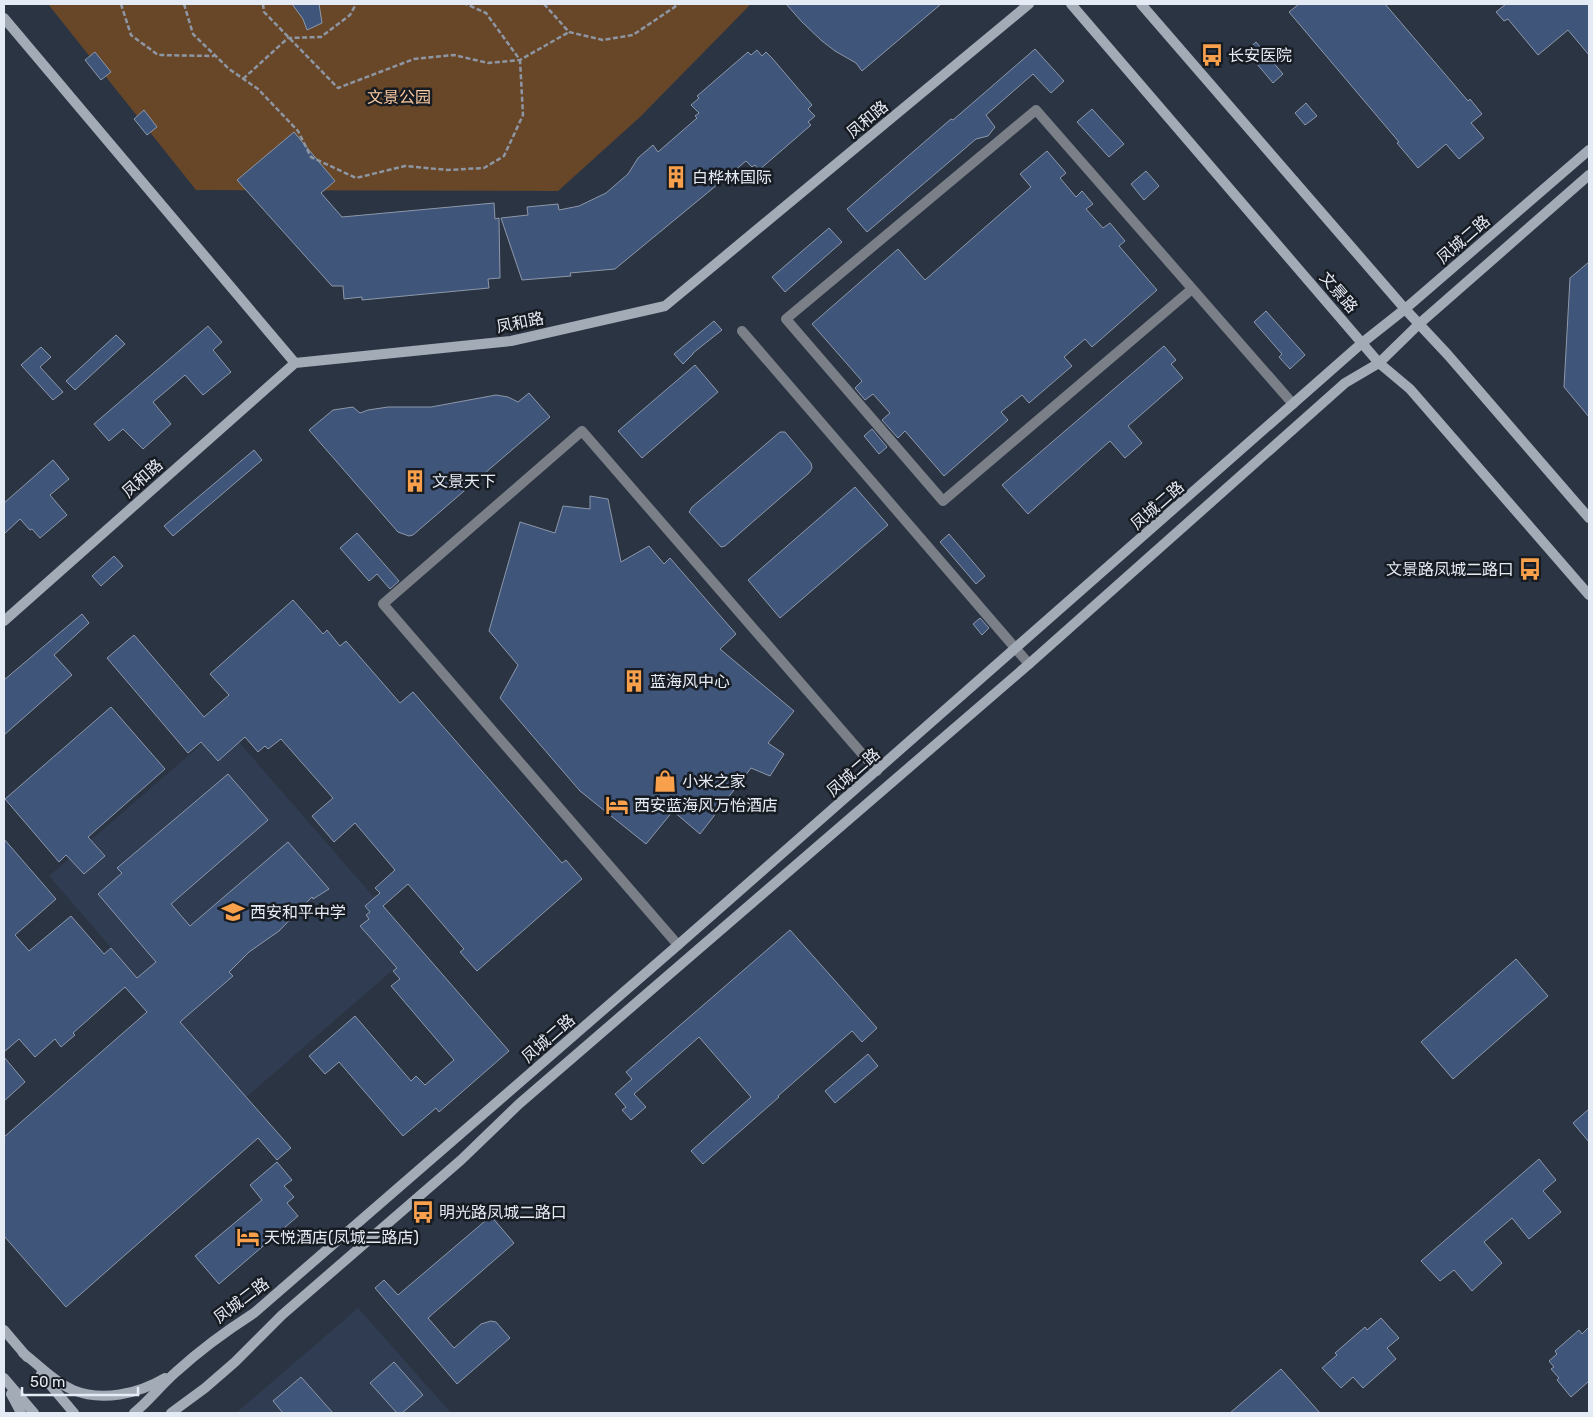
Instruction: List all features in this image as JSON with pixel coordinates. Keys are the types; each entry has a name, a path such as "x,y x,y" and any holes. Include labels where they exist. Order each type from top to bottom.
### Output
{"main road":[{"name":"凤和路","path":"4,622 295,363 511,341 665,306 1029,4"},
{"name":"文景路","path":"1071,4 1362,343 1379,362 1410,389 1589,594"},
{"path":"1141,4 1589,518"},
{"path":"4,18 295,363"},
{"name":"凤城二路","path":"134,1413 174,1373 220,1335 254,1313 678,946 1362,343 1405,309 1589,150"},
{"name":"凤城二路","path":"171,1413 205,1388 235,1362 282,1315 462,1160 519,1104 1029,664 1345,382 1379,362 1418,324 1589,175"},
{"path":"4,1330 74,1413"},
{"path":"24,1353 58,1381 73,1390 91,1394 124,1395 158,1383 174,1373"},
{"path":"4,1379 21,1413"},
{"path":"4,1379 34,1413"},
{"path":"184,1413 205,1388"}],"street":[{"path":"1192,289 943,501 786,319 1036,110 1293,404"},
{"path":"742,331 1029,664"},
{"path":"678,946 383,604 582,431 877,771"}],"path":[{"path":"121,4 131,35 158,55 216,56"},
{"path":"184,4 193,34 229,69 258,89 298,131 311,157 356,178 405,166 448,170 484,168 504,156 523,114 520,60 486,13 466,4"},
{"path":"263,4 264,12 338,88 414,59 454,55 488,63 520,60 569,32"},
{"path":"243,79 288,38 321,37 350,15 356,4"},
{"path":"544,4 569,32 603,40 633,35 679,4"}],"shaded area":[{"name":"西安和平中学","path":"224,725 418,948 243,1100 49,876"},
{"path":"358,1308 451,1413 236,1413"}],"green space":[{"name":"文景公园","path":"48,4 749,4 749,6 640,117 558,191 196,190"}],"building":[{"path":"292,4 319,4 322,23 307,30 303,19"},
{"path":"786,4 941,4 862,71 856,63 822,41"},
{"path":"1299,4 1385,4 1468,101 1470,99 1482,114 1471,123 1484,138 1459,159 1446,144 1418,168 1397,143 1399,142 1289,12"},
{"path":"1506,4 1589,4 1589,55 1568,30 1538,55 1508,19 1504,21 1496,12"},
{"path":"1256,42 1283,74 1273,83 1246,51"},
{"path":"1035,49 1064,81 1051,93 1033,74 986,115 995,127 988,136 976,139 867,232 847,209"},
{"path":"757,50 762,56 766,52 772,58 812,105 808,109 815,116 808,122 811,125 759,170 755,165 752,167 746,161 615,269 570,273 571,276 522,280 501,218 528,215 527,207 558,204 559,210 579,206 606,193 628,174 638,158 653,145 658,152 697,118 695,116 699,113 691,105 699,98 697,96 748,52 751,55"},
{"path":"95,52 111,72 101,80 85,60"},
{"path":"1306,103 1317,116 1305,125 1295,113"},
{"path":"1092,109 1124,144 1109,157 1077,122"},
{"path":"144,110 157,127 147,135 134,119"},
{"path":"294,132 335,181 321,193 342,217 494,203 495,219 499,218 500,278 488,279 489,288 362,300 362,297 344,299 343,286 332,286 237,180"},
{"path":"1047,151 1066,173 1060,178 1076,197 1082,191 1093,204 1086,209 1103,228 1110,223 1125,241 1119,246 1157,290 1092,347 1085,339 1064,357 1072,366 1029,403 1022,395 1001,412 1008,420 944,476 905,431 898,438 882,420 890,413 873,394 865,400 855,388 862,381 812,324 898,249 925,280 1031,187 1020,174"},
{"path":"1146,171 1159,186 1144,200 1131,184"},
{"path":"829,228 842,242 785,292 772,277"},
{"path":"1589,262 1589,417 1564,387 1570,278"},
{"path":"1266,311 1305,355 1290,369 1279,357 1282,354 1254,322"},
{"path":"714,321 722,330 693,353 683,364 674,354"},
{"path":"208,326 222,342 213,350 231,372 203,395 185,375 153,402 171,424 143,449 123,429 109,441 94,424"},
{"path":"116,335 125,344 75,390 66,381"},
{"path":"1164,346 1176,360 1171,364 1183,378 1128,426 1142,443 1125,458 1110,441 1028,514 1002,485"},
{"path":"41,347 51,357 40,367 63,392 53,400 21,365"},
{"path":"695,365 718,392 642,458 618,431"},
{"name":"文景天下","path":"529,393 550,417 413,535 409,536 398,532 309,430 333,410 353,407 360,413 388,407 431,407 496,395 508,397 518,402"},
{"path":"872,429 887,447 879,454 864,436"},
{"path":"780,432 785,432 811,463 812,468 809,473 725,546 721,547 689,512 692,507"},
{"path":"254,450 262,460 173,536 164,526"},
{"path":"53,460 69,479 50,495 67,515 40,538 20,519 4,534 4,503"},
{"path":"855,487 888,525 780,618 748,580"},
{"name":"蓝海风中心","path":"590,496 608,499 621,562 649,546 664,564 670,558 736,634 720,649 794,711 768,743 784,754 770,776 751,768 700,834 673,811 646,844 580,791 500,698 518,665 489,631 520,522 555,533 563,506 590,509"},
{"path":"357,533 399,581 390,589 377,574 369,581 340,548"},
{"path":"949,534 985,576 976,584 940,542"},
{"path":"114,556 123,566 101,586 92,576"},
{"path":"293,600 323,634 327,630 340,646 346,641 400,703 413,692 562,863 566,860 582,879 477,971 460,952 464,949 408,884 383,906 509,1051 439,1112 436,1108 403,1136 339,1062 325,1074 309,1056 355,1016 411,1081 416,1076 425,1085 454,1060 391,986 400,979 393,971 397,968 360,926 369,919 366,915 370,912 365,906 380,893 375,888 395,870 355,823 334,842 312,816 333,798 281,739 268,749 265,746 258,752 245,737 218,761 201,742 188,753 107,658 134,635 204,717 229,695 210,674"},
{"path":"82,614 89,623 54,655 72,675 4,735 4,680"},
{"path":"980,618 989,628 982,635 973,624"},
{"path":"111,707 165,769 88,837 105,856 84,874 66,855 59,862 5,799"},
{"path":"228,774 268,820 171,904 190,926 288,842 329,889 313,899 312,897 279,931 249,952 229,972 233,976 180,1022 291,1148 277,1160 258,1138 66,1307 4,1236 4,1137 147,1012 125,987 73,1033 75,1035 61,1047 55,1039 35,1057 19,1039 4,1052 4,839 56,899 15,935 29,951 71,916 104,954 111,948 137,978 156,962 98,894 122,873 117,868"},
{"path":"790,930 877,1028 862,1042 852,1031 703,1164 691,1151 751,1097 699,1037 634,1094 646,1107 631,1120 622,1110 626,1107 615,1094 632,1079 626,1072"},
{"path":"1516,959 1548,996 1453,1079 1421,1042"},
{"path":"868,1054 878,1066 835,1103 825,1091"},
{"path":"4,1057 25,1082 4,1101"},
{"path":"1589,1109 1589,1142 1573,1123"},
{"path":"1539,1159 1556,1180 1543,1191 1561,1212 1529,1239 1512,1218 1484,1242 1502,1263 1472,1291 1454,1270 1440,1281 1421,1261"},
{"path":"277,1162 292,1180 284,1186 294,1197 287,1203 298,1216 219,1284 195,1256 262,1200 250,1185"},
{"path":"491,1216 514,1243 428,1318 454,1348 481,1324 491,1321 496,1322 510,1338 457,1384 375,1288 384,1280 398,1295"},
{"path":"1381,1318 1399,1338 1387,1348 1396,1359 1363,1388 1353,1377 1341,1388 1322,1368 1337,1355 1335,1353 1365,1327 1367,1330"},
{"path":"1589,1327 1589,1381 1571,1397 1557,1380 1559,1378 1551,1369 1554,1367 1549,1361 1557,1354 1555,1351 1579,1330 1582,1334"},
{"path":"394,1362 423,1395 402,1413 397,1413 370,1383"},
{"path":"1281,1369 1320,1413 1230,1413"},
{"path":"301,1377 333,1413 283,1413 273,1401"}],"place":[{"name":"长安医院","path":"1212,55"},
{"name":"白桦林国际","path":"676,177"},
{"name":"文景天下","path":"415,481"},
{"name":"文景路凤城二路口","path":"1530,569"},
{"name":"蓝海风中心","path":"634,681"},
{"name":"小米之家","path":"665,781"},
{"name":"西安蓝海风万怡酒店","path":"617,805"},
{"name":"西安和平中学","path":"233,912"},
{"name":"明光路凤城二路口","path":"423,1212"},
{"name":"天悦酒店(凤城二路店)","path":"248,1237"}]}
